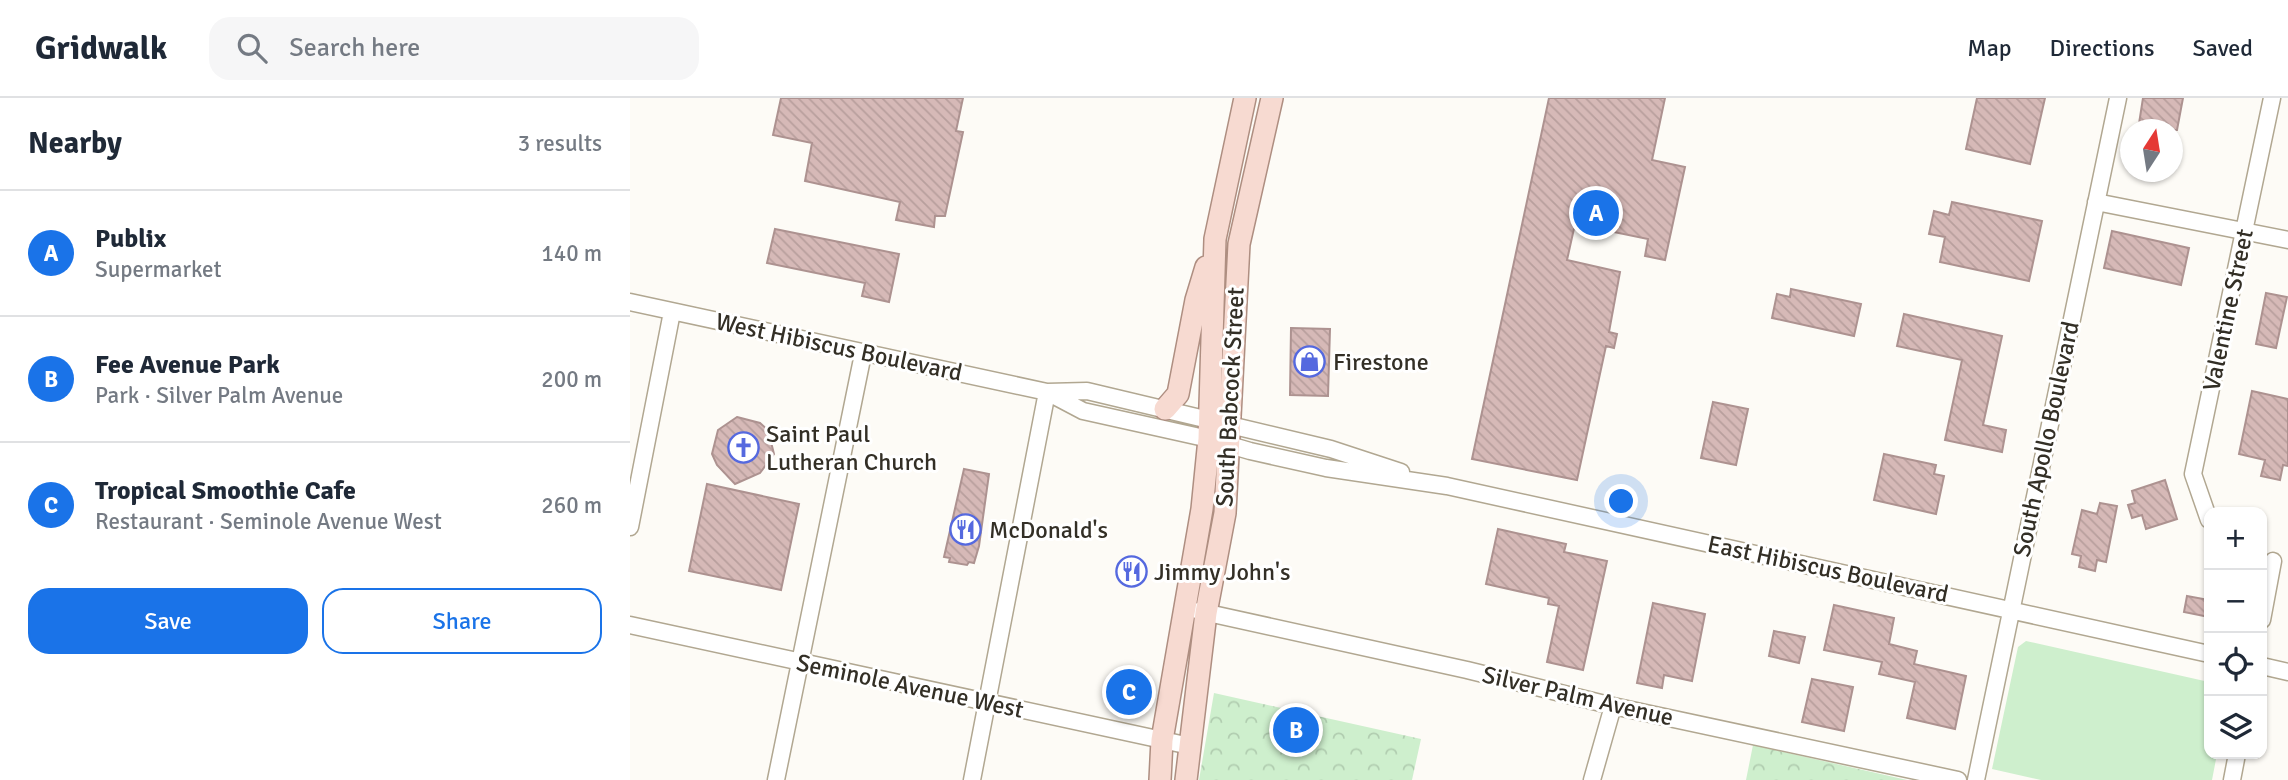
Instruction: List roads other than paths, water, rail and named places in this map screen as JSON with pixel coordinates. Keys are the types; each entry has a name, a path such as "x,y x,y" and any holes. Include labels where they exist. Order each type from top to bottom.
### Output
{"main road":[{"name":"South Babcock Street","path":"1160,780 1162,740 1202,509 1209,429 1215,239 1245,98"},
{"name":"South Babcock Street","path":"1186,780 1203,612 1225,513 1240,244 1272,98"},
{"path":"1165,409 1178,394 1196,300 1215,239"}],"street":[{"name":"South Apollo Boulevard","path":"1976,780 2119,98"},
{"name":"Valentine Street","path":"2204,507 2193,474 2273,98"},
{"path":"2096,202 2288,240"},
{"name":"West Hibiscus Boulevard","path":"630,302 1047,392 1087,391 1165,409 1209,429"},
{"path":"630,527 672,312"},
{"path":"776,780 863,354"},
{"path":"972,780 1047,392"},
{"name":"West Hibiscus Boulevard","path":"1047,392 1083,411 1209,429"},
{"name":"East Hibiscus Boulevard","path":"1209,429 1231,435 1331,449 1447,486 2204,653"},
{"path":"2267,593 2274,556"},
{"name":"Silver Palm Avenue","path":"1203,612 1467,670 1613,706 1958,780"},
{"name":"Seminole Avenue West","path":"630,625 1190,746"},
{"path":"2267,667 2288,672"},
{"path":"1592,780 1613,706"},
{"path":"2232,780 2236,759"}],"place":[{"name":"Publix","path":"1596,213"},
{"name":"Firestone","path":"1310,362"},
{"name":"Saint Paul Lutheran Church","path":"743,448"},
{"name":"McDonald's","path":"966,530"},
{"name":"Jimmy John's","path":"1131,572"},
{"name":"Tropical Smoothie Cafe","path":"1129,692"},
{"name":"Fee Avenue Park","path":"1296,730"}]}
